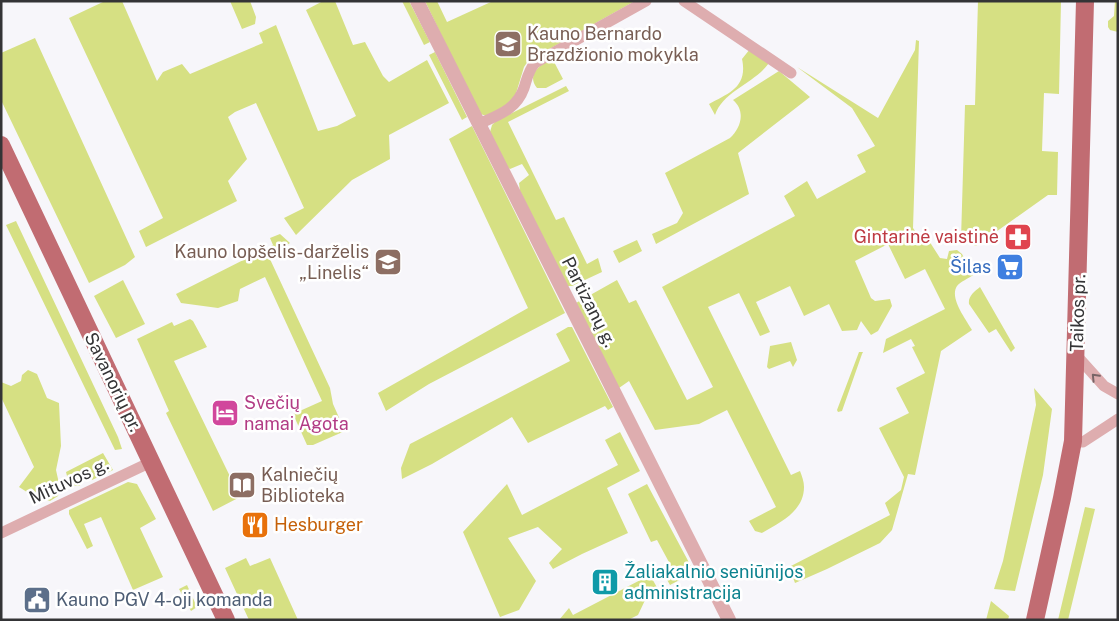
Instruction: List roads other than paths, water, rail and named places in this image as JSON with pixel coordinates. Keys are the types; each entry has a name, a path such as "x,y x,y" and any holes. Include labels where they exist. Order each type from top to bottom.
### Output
{"main road":[{"name":"Taikos pr.","path":"1035,620 1073,441 1077,356 1085,1"},
{"name":"Savanorių pr.","path":"1,145 226,620"}],"street":[{"name":"Partizanų g.","path":"417,1 729,620"},
{"path":"479,124 513,108 523,90 530,69 535,63 646,1"},
{"path":"684,1 791,73"},
{"path":"1077,356 1104,386 1118,394"},
{"path":"1073,441 1083,442 1118,419"},
{"name":"Mituvos g.","path":"1,532 151,462"}],"place":[{"name":"Kauno Bernardo Brazdžionio mokykla","path":"508,44"},
{"name":"Gintarinė vaistinė","path":"1018,237"},
{"name":"Kauno lopšelis-darželis „Linelis“","path":"388,262"},
{"name":"Šilas","path":"1010,267"},
{"name":"Svečių namai Agota","path":"225,413"},
{"name":"Kalniečių Biblioteka","path":"242,485"},
{"name":"Hesburger","path":"255,525"},
{"name":"Žaliakalnio seniūnijos administracija","path":"605,582"},
{"name":"Kauno PGV 4-oji komanda","path":"37,600"}]}
